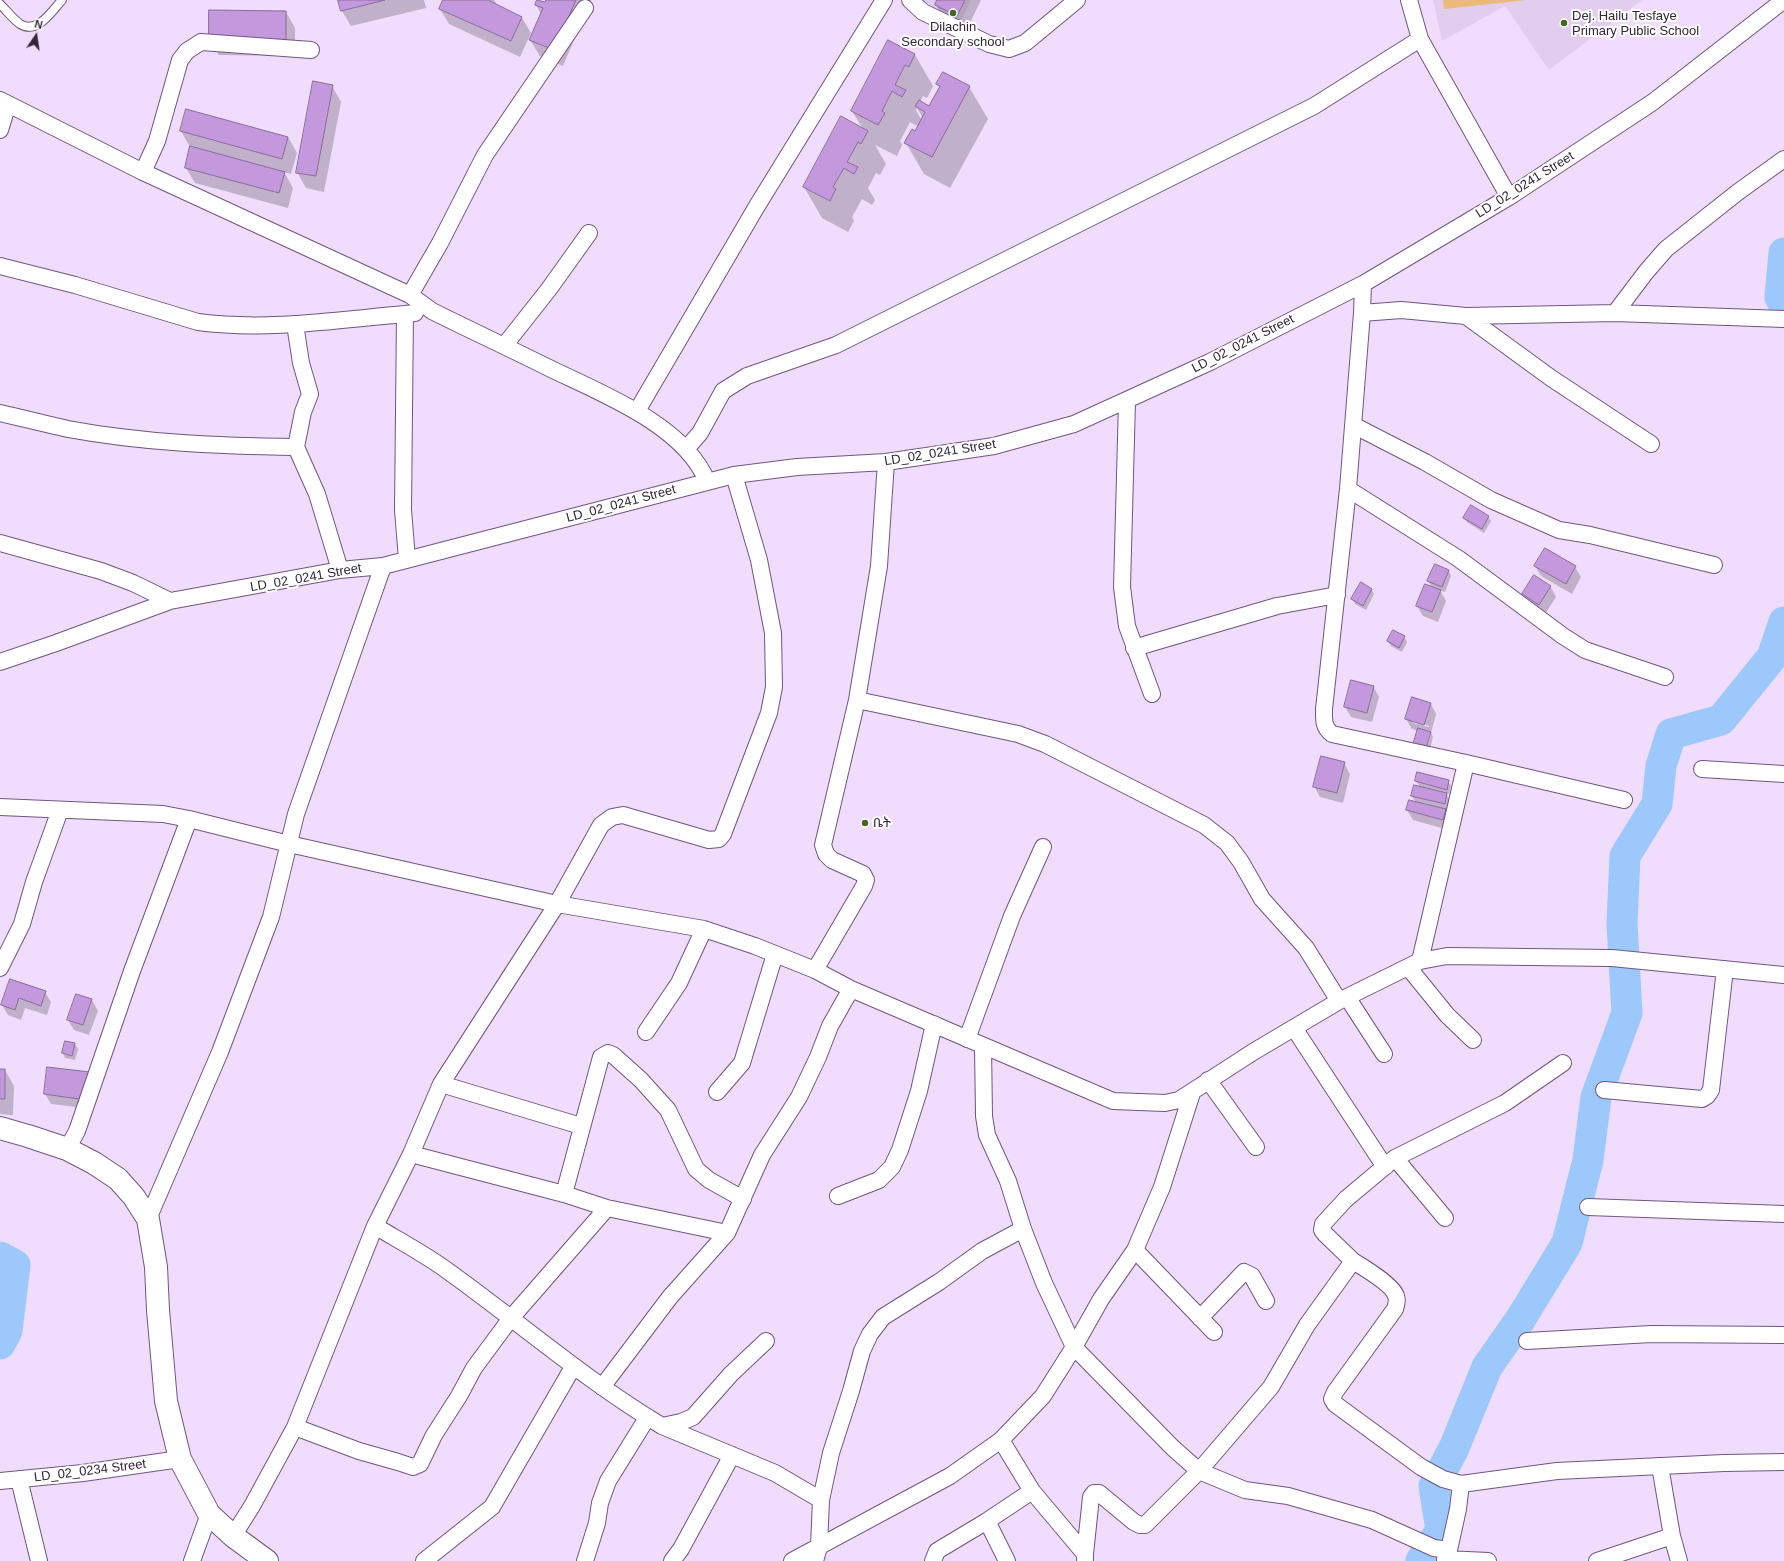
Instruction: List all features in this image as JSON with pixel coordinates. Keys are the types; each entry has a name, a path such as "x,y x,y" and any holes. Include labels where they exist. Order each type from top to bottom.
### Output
{"main road":[{"path":"0,1128 67,1149 118,1179 134,1197 148,1219 156,1267 158,1310 166,1401 180,1459 209,1514 233,1536 267,1561"}],"street":[{"path":"637,411 757,206 884,0"},
{"path":"910,0 923,12 982,41 1009,49 1025,43 1077,0"},
{"path":"1409,0 1420,39 1509,197"},
{"name":"LD_02_0241 Street","path":"0,662 170,601 340,570 383,566 734,475 797,467 886,462 994,446 1074,424 1210,362 1363,284 1509,197 1654,102 1784,0"},
{"path":"410,295 440,243 485,155 585,8"},
{"path":"686,449 700,433 724,390 747,376 836,345 1314,106 1420,39"},
{"path":"143,172 157,141 180,60 187,51 201,42 311,50"},
{"path":"0,130 4,102 143,172 410,295 432,311 637,411 686,449 701,467 707,481"},
{"path":"1615,313 1646,272 1666,250 1738,192 1784,159"},
{"path":"504,346 589,233"},
{"path":"0,266 75,285 198,322 217,324 295,324 432,311"},
{"path":"1363,284 1348,489 1324,709 1324,725 1332,734 1466,762 1624,800"},
{"path":"1362,313 1401,310 1466,316 1615,313 1784,319"},
{"path":"405,314 403,510 407,559"},
{"path":"1466,316 1551,378 1651,444"},
{"path":"295,324 302,363 310,394 303,412 296,447 317,494 340,570"},
{"path":"1127,401 1122,587 1127,626 1152,694"},
{"path":"0,413 69,429 120,436 181,442 296,447"},
{"path":"1353,425 1425,462 1491,500 1559,530 1590,535 1714,565"},
{"path":"815,970 864,886 866,880 863,874 832,860 826,854 823,845 857,700 879,566 886,462"},
{"path":"233,1536 252,1506 295,1426 375,1226 411,1154 442,1084 557,904 600,825 612,817 623,814 709,840 719,840 723,834 769,713 774,687 773,633 759,560 734,475"},
{"path":"1348,489 1459,559 1563,636 1585,650 1666,677"},
{"path":"0,543 101,571 134,583 170,601"},
{"path":"148,1219 220,1052 272,917 296,814 383,566"},
{"path":"1134,648 1277,606 1337,595"},
{"path":"857,700 1025,736 1045,744 1204,825 1227,843 1241,862 1262,899 1306,948 1384,1054"},
{"path":"1466,762 1414,964 1447,1015 1473,1040"},
{"path":"1702,769 1784,774"},
{"path":"0,807 163,814 557,904 704,929 815,970 851,989 1113,1101 1165,1103 1179,1100 1208,1080 1343,999 1414,964 1447,956 1630,959 1784,975"},
{"path":"0,968 22,924 34,882 60,810"},
{"path":"67,1149 77,1131 132,971 189,819"},
{"path":"967,1039 1012,916 1043,847"},
{"path":"646,1032 679,983 704,929"},
{"path":"717,1092 742,1063 775,954"},
{"path":"1604,1090 1702,1099 1708,1096 1712,1090 1725,969"},
{"path":"602,1387 670,1297 727,1233 762,1155 799,1097 818,1057 830,1026 851,989"},
{"path":"838,1196 879,1180 892,1167 900,1150 919,1091 934,1024"},
{"path":"1294,1028 1390,1163 1445,1218"},
{"path":"983,1046 984,1116 987,1135 1008,1181 1023,1229 1044,1283 1074,1347 1173,1448 1199,1471 1245,1490 1288,1496 1372,1520 1439,1552 1488,1561"},
{"path":"564,1194 581,1126 601,1057 608,1053 613,1055 640,1080 668,1110 696,1169 709,1180 743,1199"},
{"path":"1563,1064 1505,1103 1390,1163 1346,1199 1323,1224 1322,1230 1325,1234 1353,1261 1377,1276 1396,1295 1397,1302 1395,1309 1335,1392 1332,1399 1335,1404 1421,1467 1443,1479 1461,1484 1557,1471 1784,1462"},
{"path":"1208,1080 1256,1147"},
{"path":"442,1084 581,1126"},
{"path":"792,1561 817,1554 950,1476 1000,1440 1042,1396 1074,1347 1101,1299 1135,1250 1162,1187 1192,1092"},
{"path":"411,1154 564,1194 607,1208 727,1233"},
{"path":"1588,1207 1784,1214"},
{"path":"295,1426 359,1450 413,1467 420,1464 434,1435 459,1396 474,1368 511,1318 607,1208"},
{"path":"375,1226 444,1268 573,1367 647,1418 662,1426 774,1473 821,1500"},
{"path":"817,1554 821,1500 831,1453 862,1351 870,1334 884,1317 939,1282 982,1251 1023,1229"},
{"path":"1135,1250 1214,1332"},
{"path":"1085,1558 1092,1497 1094,1493 1098,1494 1134,1522 1140,1525 1145,1525 1199,1471 1271,1387 1307,1325 1353,1261"},
{"path":"1200,1318 1244,1272 1252,1276 1266,1301"},
{"path":"1527,1341 1651,1334 1784,1335"},
{"path":"662,1426 680,1422 693,1416 732,1374 766,1341"},
{"path":"424,1561 492,1507 573,1367"},
{"path":"585,1561 608,1481 647,1418"},
{"path":"1000,1440 1032,1491 1085,1558"},
{"path":"672,1561 681,1549 732,1455"},
{"name":"LD_02_0234 Street","path":"0,1481 83,1473 180,1459"},
{"path":"1660,1466 1672,1536 1679,1561"},
{"path":"20,1479 39,1561"},
{"path":"1439,1552 1458,1509 1461,1484"},
{"path":"933,1561 937,1550 987,1521 1032,1491"},
{"path":"192,1561 209,1514"},
{"path":"987,1521 1007,1561"},
{"path":"1597,1561 1672,1536"}],"lane":[{"path":"0,4 20,24 30,28 37,26 62,0"}],"shaded area":[{"name":"Dilachin Secondary school","path":"923,0 971,0 959,26"},
{"name":"Dej. Hailu Tesfaye Primary Public School","path":"1433,0 1642,0 1549,70 1505,6 1442,41"},
{"path":"1443,0 1527,0 1444,9"}],"building":[{"path":"338,0 385,0 341,11"},
{"path":"443,0 488,0 522,17 511,41 439,9"},
{"path":"537,0 545,2 546,0 576,0 554,50 529,40 543,8 535,5"},
{"path":"937,0 965,0 957,16 935,5"},
{"path":"209,10 286,11 286,40 209,39"},
{"path":"888,40 915,54 909,67 905,65 895,85 906,90 902,97 892,91 882,111 885,113 878,125 851,111"},
{"path":"943,72 970,86 932,157 904,143 912,129 915,131 925,112 915,106 919,100 929,106 940,86 936,84"},
{"path":"313,81 333,85 316,176 296,173"},
{"path":"186,109 288,137 282,159 180,131"},
{"path":"841,116 868,131 861,144 858,142 847,162 858,167 854,174 844,168 833,187 836,189 830,201 803,187"},
{"path":"190,146 285,172 279,193 185,168"},
{"path":"1471,505 1489,516 1482,529 1463,518"},
{"path":"1545,548 1576,566 1566,584 1534,566"},
{"path":"1435,564 1449,570 1442,587 1427,581"},
{"path":"1534,575 1551,586 1539,605 1522,594"},
{"path":"1361,582 1372,589 1363,606 1351,599"},
{"path":"1425,584 1441,590 1432,612 1416,606"},
{"path":"1393,630 1405,636 1399,648 1387,641"},
{"path":"1351,680 1374,686 1367,713 1344,707"},
{"path":"1412,697 1431,703 1424,725 1405,719"},
{"path":"1418,728 1431,732 1426,749 1413,745"},
{"path":"1321,756 1345,762 1337,793 1313,787"},
{"path":"1417,772 1449,780 1447,790 1415,781"},
{"path":"1414,785 1447,793 1445,804 1411,796"},
{"path":"1409,800 1446,809 1443,820 1406,810"},
{"path":"10,979 46,991 41,1006 19,998 15,1010 1,1005"},
{"path":"76,994 92,999 83,1025 67,1020"},
{"path":"65,1041 75,1043 72,1056 62,1053"},
{"path":"47,1067 90,1072 86,1100 44,1094"},
{"path":"0,1069 5,1069 5,1099 0,1099"}],"waterway":[{"path":"1784,253 1780,297 1784,305"},
{"path":"1421,1561 1441,1530 1434,1486 1454,1448 1487,1367 1520,1320 1567,1243 1588,1160 1596,1097 1627,1013 1622,924 1625,856 1657,804 1661,766 1671,734 1721,720 1772,657 1784,622"},
{"path":"0,1257 15,1265 7,1331 0,1344"}],"place":[{"name":"Dilachin Secondary school","path":"953,13"},
{"name":"Dej. Hailu Tesfaye Primary Public School","path":"1564,23"},
{"name":"ቤት","path":"865,823"}]}
